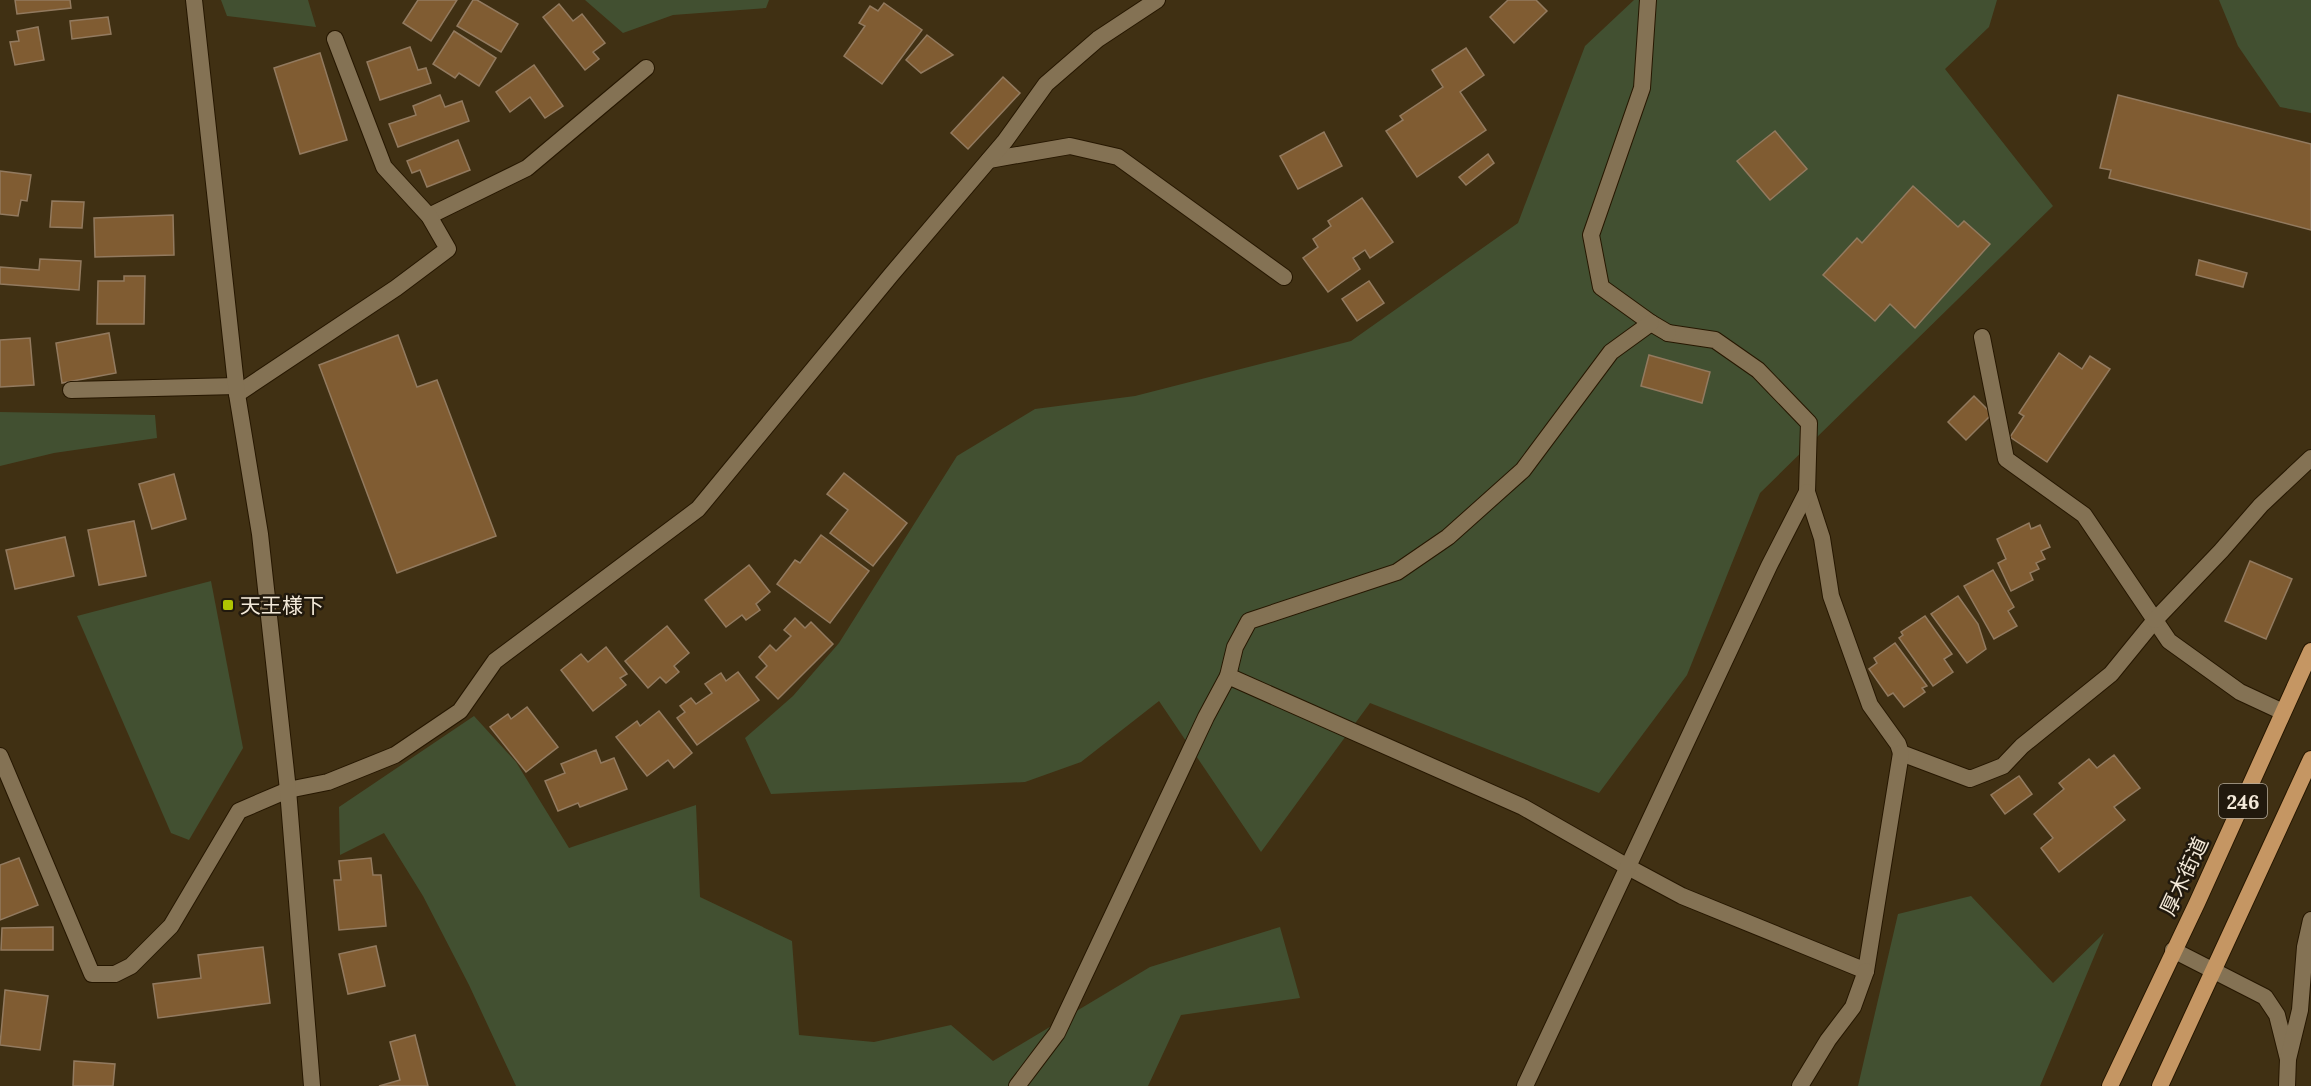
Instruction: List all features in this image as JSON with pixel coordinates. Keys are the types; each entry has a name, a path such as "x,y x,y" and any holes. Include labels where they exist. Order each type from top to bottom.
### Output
{"highway":[{"name":"厚木街道","path":"2110,1086 2197,903 2311,651"},
{"name":"246","path":"2160,1086 2311,759"}],"street":[{"path":"194,0 237,390 260,534 288,790 312,1086"},
{"path":"0,756 92,974 115,974 131,966 171,926 239,811 288,790 328,782 395,755 460,711 495,661 698,509 891,274 989,160 1046,84 1098,39 1156,0"},
{"path":"1648,0 1642,88 1592,235 1601,286 1668,333 1715,340 1758,369 1809,423 1807,492 1822,538 1831,596 1870,705 1898,744 1901,753 1866,971 1853,1007 1828,1040 1800,1086"},
{"path":"71,390 237,390 396,288 448,249 429,216 384,167 335,39"},
{"path":"429,216 527,168 646,68"},
{"path":"989,160 1070,146 1118,157 1284,277"},
{"path":"1017,1086 1057,1033 1206,717 1228,676 1235,647 1249,621 1397,572 1448,537 1523,470 1611,352 1651,323"},
{"path":"1982,337 2006,459 2084,515 2169,641 2240,692 2283,712"},
{"path":"1901,753 1970,779 2003,766 2022,746 2111,674 2155,620 2261,505 2311,458"},
{"path":"1525,1086 1769,566 1807,492"},
{"path":"1228,676 1523,807 1682,896 1866,971"},
{"path":"2287,1086 2288,1059 2300,1010 2305,947 2311,920"},
{"path":"2173,950 2265,997 2277,1015 2288,1059"}],"green space":[{"path":"221,0 308,0 316,27 227,16"},
{"path":"585,0 769,0 766,8 673,15 623,33"},
{"path":"1634,0 1997,0 1989,27 1945,69 2053,206 1760,493 1687,675 1599,793 1370,703 1261,852 1159,701 1081,762 1025,782 771,794 745,738 793,696 839,643 957,456 1035,409 1135,396 1351,341 1518,223 1585,46"},
{"path":"2219,0 2311,0 2311,113 2280,107 2238,46"},
{"path":"0,412 155,415 157,438 54,453 0,466"},
{"path":"211,581 243,748 189,840 171,833 77,616"},
{"path":"474,716 516,762 569,848 696,805 700,897 792,941 799,1035 874,1042 951,1025 993,1061 1150,967 1280,927 1300,998 1181,1015 1148,1086 516,1086 469,985 423,896 384,833 340,855 339,807"},
{"path":"1971,896 2053,983 2104,933 2040,1086 1858,1086 1898,914"}],"building":[{"path":"15,0 70,0 71,8 17,14"},
{"path":"418,0 457,0 431,41 403,23"},
{"path":"473,0 477,0 518,24 501,52 457,26"},
{"path":"1508,0 1536,0 1547,11 1514,43 1490,17"},
{"path":"884,3 922,30 882,84 844,56 865,26 859,23 870,6 878,11"},
{"path":"559,4 573,21 582,14 605,43 593,52 599,59 585,70 543,17"},
{"path":"108,17 111,34 72,39 70,21"},
{"path":"38,27 44,60 15,65 10,42 19,41 17,31"},
{"path":"454,31 496,58 479,86 459,73 455,78 433,64"},
{"path":"927,35 953,55 921,73 906,60"},
{"path":"410,47 418,70 426,68 431,83 380,100 367,62"},
{"path":"1466,48 1484,75 1460,92 1486,130 1417,177 1386,131 1403,120 1400,116 1443,87 1432,70"},
{"path":"320,53 347,140 300,154 274,68"},
{"path":"534,65 563,106 545,118 530,97 510,112 496,92"},
{"path":"1003,77 1020,93 968,149 951,133"},
{"path":"440,95 445,107 462,101 469,121 398,147 389,124 416,115 413,106"},
{"path":"2118,95 2311,144 2311,230 2109,178 2111,170 2100,168"},
{"path":"1775,131 1807,169 1770,200 1737,161"},
{"path":"1324,132 1342,166 1298,189 1280,156"},
{"path":"458,140 470,170 427,187 420,170 412,173 407,161"},
{"path":"1488,154 1494,163 1466,185 1459,177"},
{"path":"0,171 31,175 27,201 21,200 18,216 0,214"},
{"path":"1913,186 1958,227 1964,221 1990,244 1915,328 1890,304 1875,321 1823,275 1857,238 1862,243"},
{"path":"1362,198 1393,242 1370,258 1365,250 1353,258 1360,269 1328,292 1303,258 1318,247 1313,239 1331,226 1328,221"},
{"path":"52,201 84,202 82,228 50,227"},
{"path":"173,215 174,255 95,257 94,218"},
{"path":"40,259 81,261 79,290 0,284 0,267 39,270"},
{"path":"2199,260 2247,273 2243,287 2196,275"},
{"path":"124,276 145,276 144,324 97,324 98,281 124,281"},
{"path":"1369,281 1384,303 1357,321 1342,299"},
{"path":"109,333 116,373 62,383 56,343"},
{"path":"398,335 417,387 437,380 496,536 397,573 319,365"},
{"path":"30,338 34,385 0,387 0,340"},
{"path":"2059,353 2082,369 2090,356 2110,369 2047,462 2010,437 2024,416 2019,413"},
{"path":"1649,355 1710,372 1702,403 1641,386"},
{"path":"1974,396 1992,414 1966,440 1948,422"},
{"path":"844,473 907,523 873,566 830,533 848,510 827,494"},
{"path":"174,474 186,519 152,529 139,484"},
{"path":"134,521 146,576 99,585 88,530"},
{"path":"2029,523 2031,529 2040,525 2050,547 2041,551 2045,559 2036,563 2039,569 2030,573 2033,580 2011,591 1998,563 2006,559 1997,539"},
{"path":"821,535 869,571 830,623 777,584 795,560 800,563"},
{"path":"65,537 74,576 15,589 6,550"},
{"path":"2250,561 2292,579 2266,639 2225,621"},
{"path":"749,565 770,592 756,604 760,610 746,620 742,615 726,627 705,600"},
{"path":"1993,570 2014,607 2008,611 2017,626 1994,639 1964,586"},
{"path":"1958,596 1978,624 1986,649 1967,663 1931,614"},
{"path":"1925,616 1952,654 1944,659 1953,672 1933,686 1899,638 1903,635 1901,632"},
{"path":"795,618 805,628 811,622 833,644 778,699 756,677 767,666 759,657 770,645 776,651 791,636 784,630"},
{"path":"667,626 689,653 674,666 679,672 666,683 660,677 648,688 625,661"},
{"path":"1895,643 1927,686 1922,688 1925,692 1904,707 1893,693 1888,696 1869,669 1877,663 1874,658"},
{"path":"606,647 627,674 620,678 626,685 593,711 561,670 581,654 588,662"},
{"path":"738,672 759,700 697,745 677,718 685,712 680,706 691,698 696,704 712,693 705,684 721,673 726,681"},
{"path":"527,707 558,747 526,772 490,727 508,714 511,719"},
{"path":"659,711 692,753 674,768 668,760 647,776 616,737 637,721 640,726"},
{"path":"596,750 601,763 614,758 627,789 580,807 578,803 558,811 545,781 565,773 561,764"},
{"path":"2114,755 2140,788 2114,807 2125,820 2059,872 2041,848 2053,838 2034,814 2064,789 2059,783 2089,759 2097,768"},
{"path":"2019,776 2032,794 2005,814 1991,795"},
{"path":"19,858 38,905 0,920 0,865"},
{"path":"371,858 373,875 381,875 386,926 339,930 334,880 341,880 339,861"},
{"path":"53,927 53,950 1,950 2,928"},
{"path":"376,946 385,986 348,994 339,954"},
{"path":"263,947 270,1003 158,1018 153,984 201,978 198,955"},
{"path":"5,990 48,996 40,1050 0,1045"},
{"path":"415,1035 428,1086 379,1086 400,1080 390,1042"},
{"path":"74,1061 115,1064 113,1086 73,1086"}],"place":[{"name":"天王様下","path":"228,605"}]}
